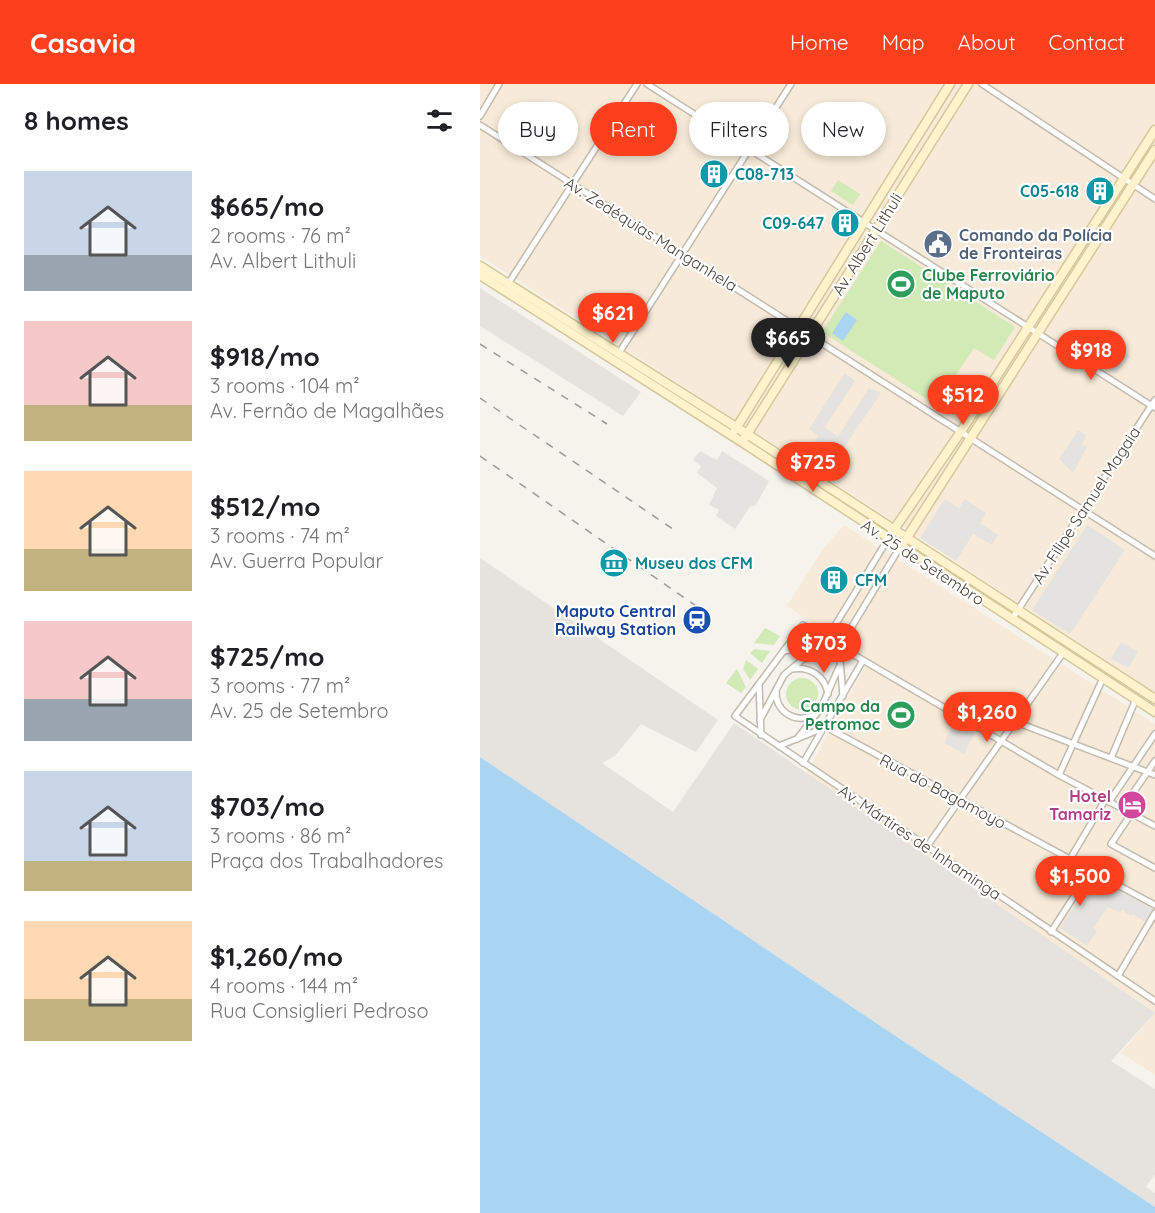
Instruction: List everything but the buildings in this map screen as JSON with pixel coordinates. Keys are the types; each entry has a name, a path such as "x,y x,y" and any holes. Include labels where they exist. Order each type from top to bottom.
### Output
{"main road":[{"name":"Av. Albert Lithuli","path":"734,431 950,84"},
{"name":"Av. Albert Lithuli","path":"745,438 968,84"},
{"path":"888,539 960,433 1155,129"},
{"path":"900,547 1155,150"},
{"name":"Av. 25 de Setembro","path":"480,266 619,353 734,431"},
{"name":"Av. 25 de Setembro","path":"480,274 894,530 1155,699"},
{"name":"Av. 25 de Setembro","path":"745,438 888,539 1155,712"}],"street":[{"path":"480,116 499,84"},
{"path":"508,284 637,84"},
{"path":"647,84 689,110"},
{"path":"779,102 791,84"},
{"path":"982,84 1155,199"},
{"name":"Av. Zedéquias Manganhela","path":"480,125 1155,556"},
{"path":"619,353 745,156"},
{"path":"762,156 1153,407"},
{"name":"Av. Filipe Samuel Magaia","path":"1012,619 1082,509 1153,407 1155,400"},
{"path":"760,720 776,689 790,670 826,640 888,539"},
{"path":"843,696 839,648 900,547"},
{"path":"761,735 759,683 803,625 862,662 1059,775 1155,826"},
{"path":"783,651 818,646"},
{"path":"928,845 1063,652"},
{"path":"796,740 818,713 840,662"},
{"path":"803,763 826,728 862,662"},
{"path":"790,670 799,668 815,673 822,678 828,694"},
{"path":"1059,775 1103,678"},
{"name":"Av. Mártires de Inhaminga","path":"759,683 735,716 1155,1001"},
{"path":"776,689 778,705 792,717 801,719 818,713"},
{"path":"1111,758 1136,699"},
{"path":"1016,722 1155,774"},
{"path":"779,746 826,728"},
{"name":"Rua do Bagamoyo","path":"826,728 1155,904"},
{"path":"1070,859 1107,801 1155,734"},
{"path":"1122,809 1155,761"},
{"path":"1131,814 1111,844 1155,868"},
{"path":"1051,932 1091,870"},
{"path":"1118,976 1155,913"}],"shaded area":[{"path":"480,84 1155,84 1155,693 920,538 480,256"},
{"path":"480,288 641,392 623,416 480,326"},
{"path":"1118,349 1130,356 1116,374 1108,368"},
{"path":"845,373 855,381 825,427 838,437 869,388 881,393 827,472 803,457 819,436 809,429"},
{"path":"1078,430 1086,435 1082,444 1087,447 1073,473 1059,459"},
{"path":"700,451 717,460 722,451 769,481 756,505 750,507 735,529 716,516 719,510 709,505 717,488 697,473 701,466 693,460"},
{"path":"945,499 959,508 965,499 986,513 980,523 998,535 992,545 973,534 956,561 920,538"},
{"path":"844,525 1155,724 1155,1013 806,774 868,661 787,606 823,549"},
{"path":"1087,525 1125,550 1070,634 1032,610"},
{"path":"480,558 718,720 696,752 641,724 615,756 602,763 673,812 734,723 1155,1013 1111,1061 1155,1089 1155,1174 1146,1187 1155,1193 1155,1207 480,757"},
{"path":"1121,642 1138,652 1128,668 1111,659"},
{"path":"955,722 975,732 964,754 944,743"},
{"path":"1095,874 1153,909 1145,922 1133,914 1132,916 1122,910 1120,913 1108,907 1093,928 1097,931 1087,946 1060,928"},
{"path":"1155,1013 1155,1075 1121,1053"}],"green space":[{"path":"838,180 860,194 853,205 831,191"},
{"name":"Clube Ferroviário de Maputo","path":"881,241 1015,327 994,360 974,348 936,405 822,332"},
{"path":"765,628 780,636 774,645 754,643"},
{"path":"755,649 770,651 762,663 750,653"},
{"path":"746,660 758,669 750,680 743,669"},
{"path":"737,669 746,687 741,693 726,683"},
{"path":"802,678 814,682 818,694 814,706 802,710 790,706 786,694 790,682"},
{"name":"Campo da Petromoc","path":"903,700 914,707 900,730 889,723"}],"water":[{"path":"846,312 857,320 843,341 832,333"},
{"path":"480,757 1155,1207 1155,1213 480,1213"}],"railway":[{"path":"480,344 607,424"},
{"path":"480,398 677,532"},
{"path":"480,456 712,617"}],"place":[{"name":"C08-713","path":"714,174"},
{"name":"C05-618","path":"1100,191"},
{"name":"C09-647","path":"845,223"},
{"name":"Comando da Polícia de Fronteiras","path":"938,244"},
{"name":"Clube Ferroviário de Maputo","path":"901,284"},
{"name":"Museu dos CFM","path":"614,563"},
{"name":"CFM","path":"834,580"},
{"name":"Maputo Central Railway Station","path":"697,620"},
{"name":"Campo da Petromoc","path":"901,715"},
{"name":"Hotel Tamariz","path":"1132,805"}]}
